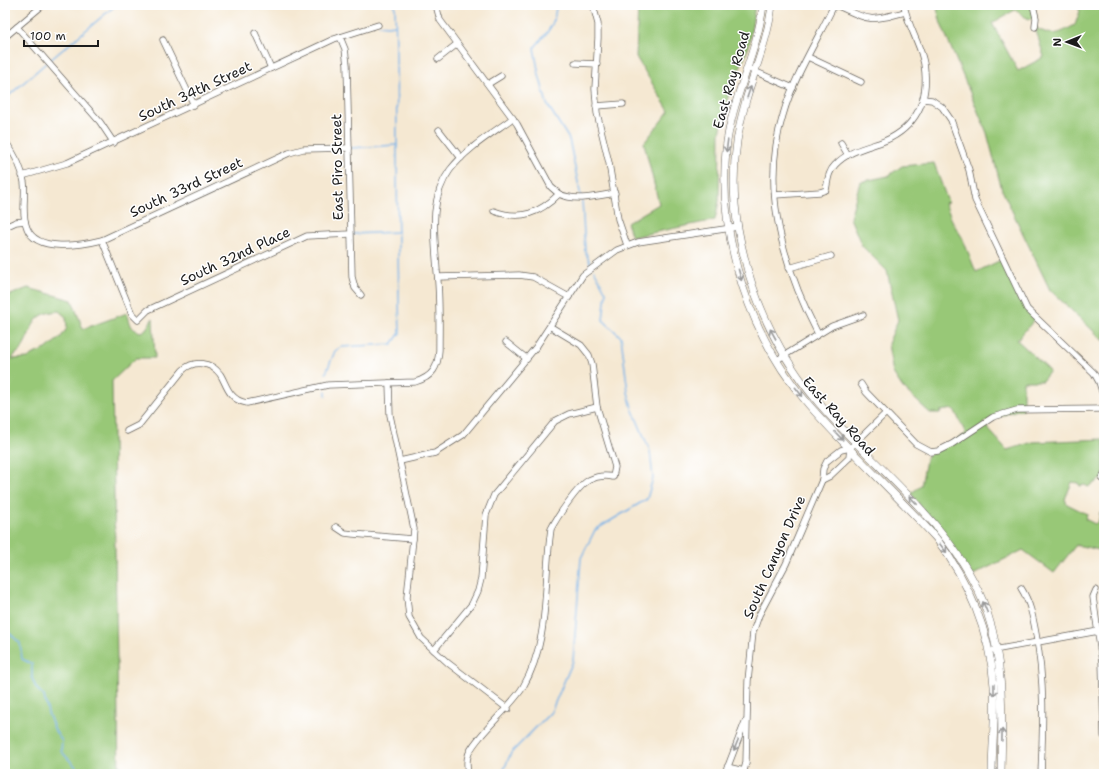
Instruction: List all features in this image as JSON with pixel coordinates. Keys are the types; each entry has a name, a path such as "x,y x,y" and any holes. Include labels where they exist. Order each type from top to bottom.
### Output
{"main road":[{"name":"East Ray Road","path":"763,5 758,36 733,110 726,150 725,177 730,228 742,283 759,325 777,360 809,404 919,506 954,548 976,587 986,611 997,650 1002,686 1001,774"},
{"name":"East Ray Road","path":"772,5 767,36 743,112 737,139 735,176 738,227 746,266 754,292 784,355 818,402 853,445 947,553 963,580 976,608 989,651 994,686 992,774"}],"street":[{"path":"5,37 43,5"},
{"path":"436,5 440,20 513,118 551,187 559,194 566,197 577,198 615,193"},
{"path":"593,5 598,24 595,89 596,106 615,193 618,219 626,245"},
{"path":"818,334 803,305 789,268 780,228 775,195 775,158 778,134 793,88 835,5 863,18 877,20 905,12"},
{"path":"775,195 820,192 826,190 828,175 835,165 848,155 892,138 913,120 923,99 925,71 904,5"},
{"path":"1033,5 1036,18 1035,27"},
{"name":"South 34th Street","path":"22,176 67,163 114,143 340,37 378,25"},
{"path":"17,27 100,122 114,143"},
{"path":"255,33 272,68"},
{"name":"East Piro Street","path":"340,37 345,49 347,65 350,234 353,284 361,295"},
{"path":"163,40 194,105"},
{"path":"438,59 457,44"},
{"path":"808,57 861,82"},
{"path":"575,63 597,64"},
{"path":"747,68 793,88"},
{"path":"488,84 500,76"},
{"path":"923,99 932,100 942,107 950,120 968,170 975,200 1027,309 1094,373 1099,382 1104,398"},
{"path":"596,106 623,104"},
{"path":"127,431 138,426 183,370 192,364 199,363 213,367 220,374 231,394 239,401 247,404 322,385 415,382 432,374 438,361 439,350 438,277 434,249 434,220 437,200 442,184 449,172 461,158 513,118"},
{"path":"439,130 461,158"},
{"path":"5,141 12,150 22,176 25,221 16,222 5,227"},
{"path":"841,143 848,155"},
{"name":"South 33rd Street","path":"25,221 26,227 33,238 50,245 90,243 102,240 289,153 303,149 349,148"},
{"path":"494,211 505,215 531,213 542,210 559,194"},
{"path":"400,461 435,453 462,435 527,359 551,327 568,297 583,275 600,261 626,245 738,227"},
{"name":"South 32nd Place","path":"102,240 132,314 138,320 148,310 302,238 316,235 350,234"},
{"path":"789,268 831,256"},
{"path":"438,277 519,275 533,277 568,297"},
{"path":"777,360 818,334 844,321 863,315"},
{"path":"468,774 468,755 473,745 508,709 522,688 538,656 544,623 551,529 557,518 588,481 605,475 613,476 615,467 597,406 592,364 589,355 581,345 551,327"},
{"path":"506,342 527,359"},
{"path":"389,383 390,416 413,518 413,539 407,606 412,624 421,638 434,650 508,709"},
{"path":"861,384 866,392 916,444 931,452 938,451 952,444 993,417 1004,413 1017,410 1104,410"},
{"path":"434,650 472,604 478,591 481,579 486,515 494,495 555,421 569,414 597,406"},
{"path":"839,466 831,458 841,450 853,445 886,413"},
{"name":"South Canyon Drive","path":"822,480 830,476 849,458 853,445"},
{"name":"South Canyon Drive","path":"727,767 744,773 748,736 747,716 749,654 753,632 759,615 786,564 822,480 823,469 831,458"},
{"path":"336,527 345,533 413,539"},
{"path":"1021,588 1028,599 1042,671 1044,699 1041,774"},
{"path":"1096,590 1093,597 1101,631 1104,736"},
{"path":"989,651 1101,631"},
{"name":"South Canyon Drive","path":"725,774 747,716"}],"green space":[{"path":"638,5 755,5 749,46 728,97 720,133 719,201 715,220 632,237 627,223 659,204 644,143 669,111 636,57"},
{"path":"936,5 1033,5 1036,18 1028,19 1015,10 992,23 1018,71 1044,57 1035,27 1046,33 1055,34 1075,25 1080,11 1076,5 1104,5 1104,341 1050,290 1002,190 987,133 941,24"},
{"path":"934,163 948,202 945,203 953,223 962,237 976,272 1003,259 1020,297 1036,318 1017,340 1050,371 1042,381 1023,381 1023,410 1017,410 983,423 1007,450 1033,442 1104,439 1104,481 1101,479 1088,487 1085,485 1080,486 1078,483 1072,482 1065,499 1067,504 1087,514 1085,519 1095,524 1099,520 1100,512 1104,514 1104,551 1076,545 1054,573 1023,550 967,578 951,550 911,493 921,486 926,460 931,452 966,434 954,409 940,411 940,413 930,413 903,388 893,373 888,344 898,320 887,271 862,246 850,218 860,182 888,176 902,166"},
{"path":"28,288 72,300 83,329 127,313 132,327 141,332 146,329 153,318 155,358 136,358 112,381 119,774 5,774 5,297","holes":["59,311 66,317 67,328 61,337 46,349 31,355 28,358 12,359 22,348 38,318 50,312"]}],"waterway":[{"path":"49,61 116,5"},
{"path":"326,373 335,351 341,347 392,344 400,333 395,5"},
{"path":"556,5 554,19 550,28 534,48 539,75 547,104 569,139 581,197"},
{"path":"379,25 395,25"},
{"path":"5,99 46,63"},
{"path":"351,148 397,145"},
{"path":"582,200 585,251 592,267"},
{"path":"352,234 398,232"},
{"path":"502,774 511,753 551,712 573,661 581,558 595,530 647,499 653,478 650,451 632,408 628,392 621,337 603,320 606,292 594,270"},
{"path":"5,629 20,643 22,659 32,664 32,678 36,688 44,696 48,713 55,731 62,741 61,751 76,767 78,774"}]}
